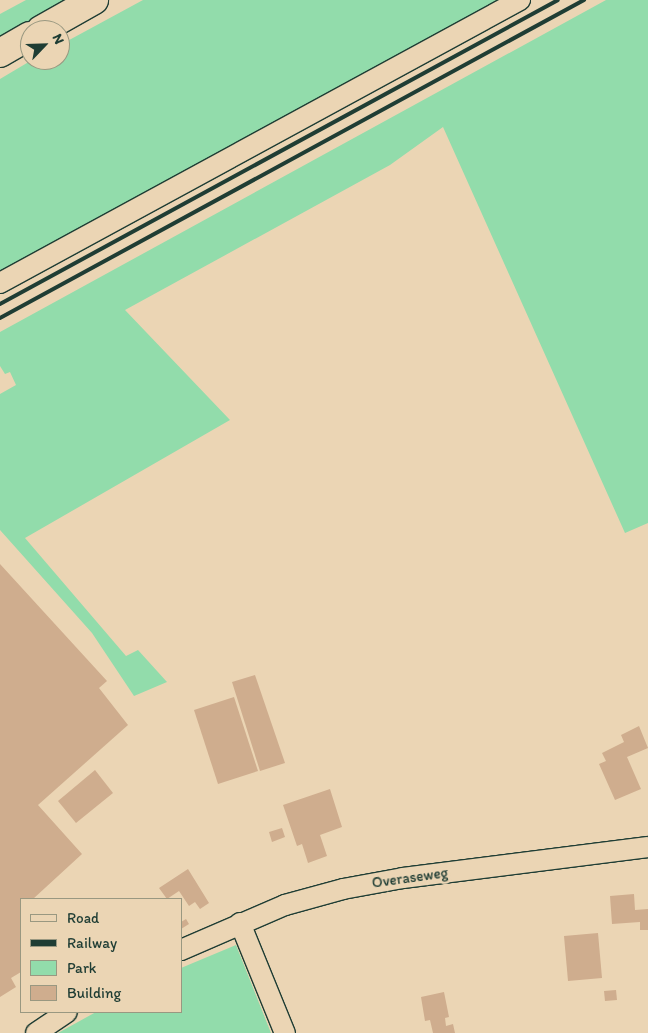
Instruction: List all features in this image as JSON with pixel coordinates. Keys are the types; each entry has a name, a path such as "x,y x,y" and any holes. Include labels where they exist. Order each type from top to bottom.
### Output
{"highway":[{"path":"59,20 94,0"},
{"path":"0,53 20,42"}],"street":[{"path":"0,283 520,0"},
{"name":"Overaseweg","path":"182,950 285,905 343,889 403,878 648,847"},
{"path":"240,923 285,1033"},
{"path":"36,1033 66,1013"}],"green space":[{"path":"26,0 71,0 36,20 20,20 20,29 0,40 0,14"},
{"path":"143,0 512,0 0,278 0,79 20,67 20,70 70,70 70,40"},
{"path":"606,0 648,0 648,523 625,533 443,127 390,165 125,310 230,420 25,538 126,656 138,650 167,682 134,696 92,633 0,530 0,394 16,385 10,372 5,374 0,366 0,332"},
{"path":"236,945 271,1033 58,1033 94,1013 182,1013 182,968"}],"building":[{"path":"0,564 107,681 99,688 128,725 38,805 82,854 34,898 20,898 20,973 11,978 16,987 0,997"},
{"path":"255,675 285,763 260,771 232,682"},
{"path":"234,697 258,771 218,784 194,710"},
{"path":"639,726 648,748 627,757 641,789 615,800 599,764 606,761 602,753 624,742 621,735"},
{"path":"95,770 113,793 76,823 58,801"},
{"path":"330,789 342,827 320,835 327,856 308,863 302,844 297,846 283,805"},
{"path":"282,828 285,837 272,842 269,832"},
{"path":"188,869 209,903 200,909 195,902 189,906 179,891 166,898 159,888"},
{"path":"634,894 635,910 648,909 648,930 640,930 640,922 612,924 610,896"},
{"path":"186,919 189,924 182,928 182,921"},
{"path":"598,933 602,978 568,981 564,936"},
{"path":"616,990 617,1000 605,1001 604,991"},
{"path":"444,992 449,1017 445,1018 446,1026 453,1024 455,1033 433,1033 430,1020 425,1021 421,997"}],"railway":[{"path":"0,304 558,0"},
{"path":"0,318 584,0"}]}
